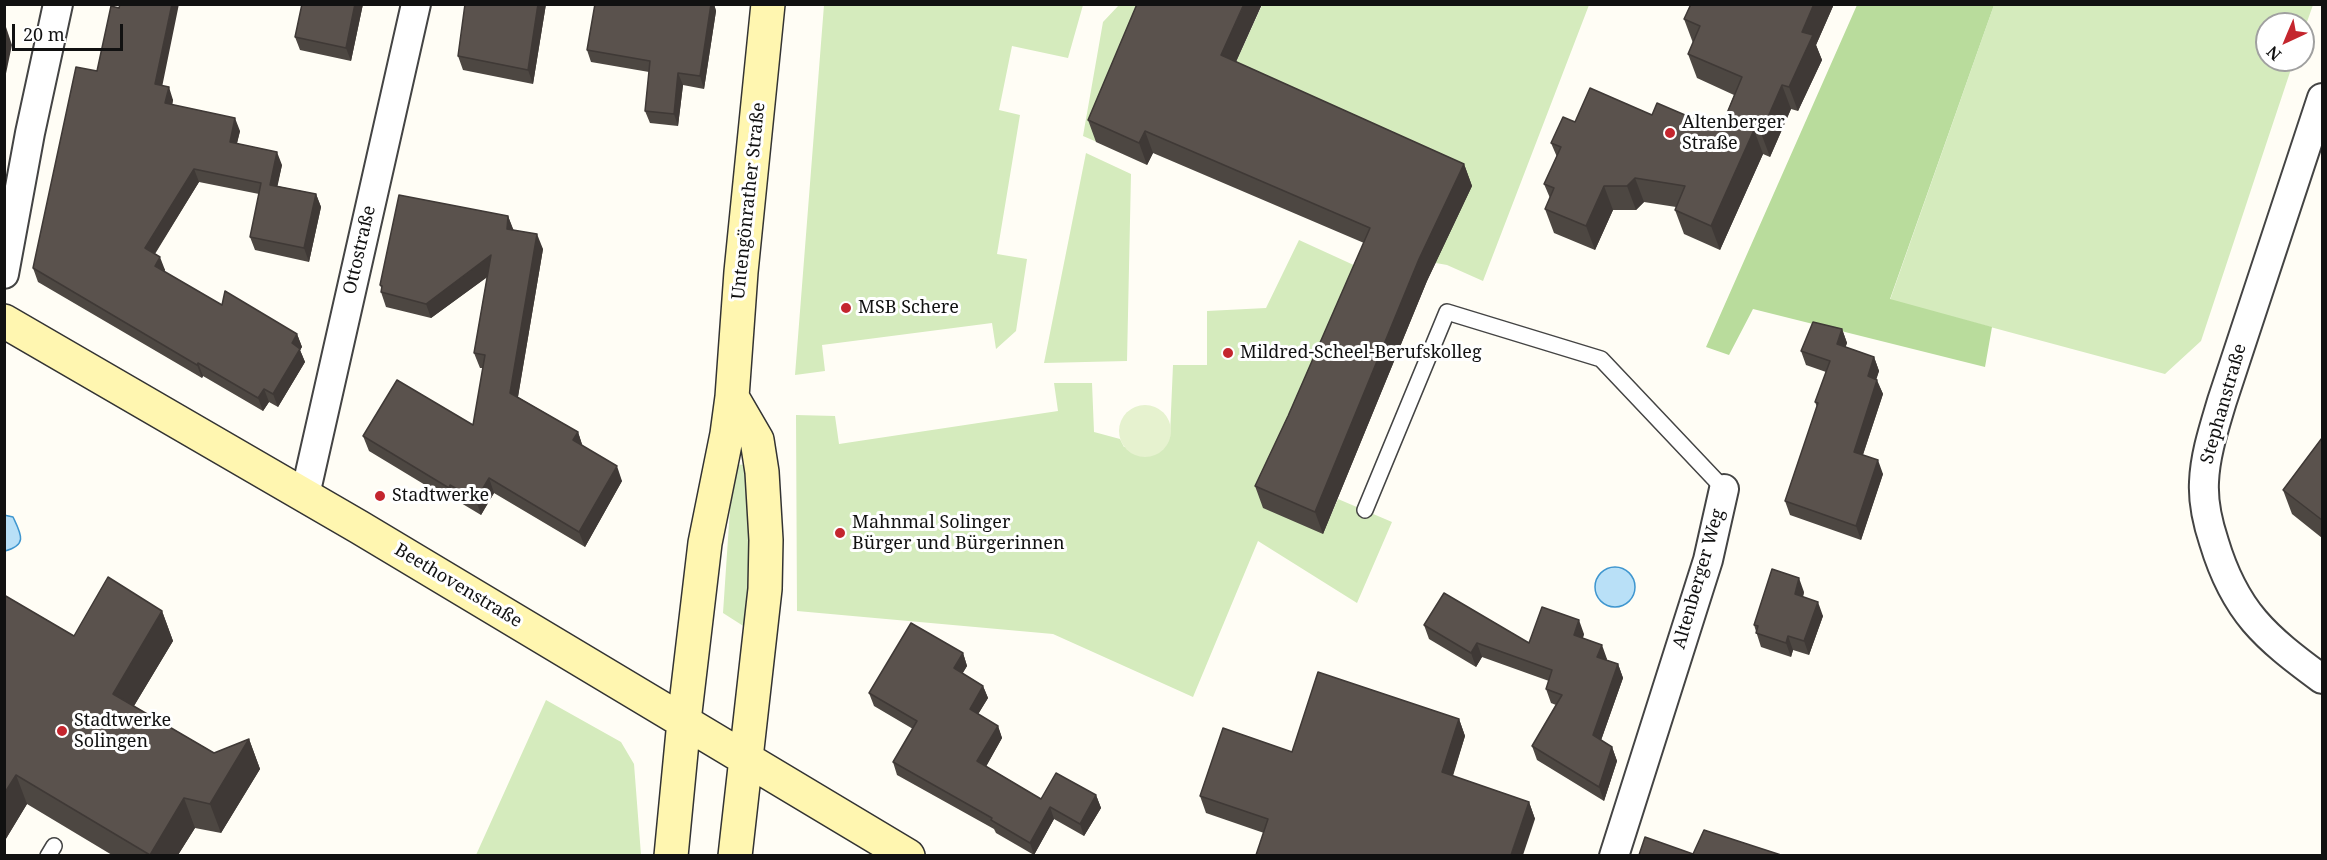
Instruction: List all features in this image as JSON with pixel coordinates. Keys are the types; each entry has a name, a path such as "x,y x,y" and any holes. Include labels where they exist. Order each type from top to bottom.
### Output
{"street":[{"path":"4,274 30,133 58,4"},
{"name":"Ottostraße","path":"305,495 416,4"},
{"name":"Untengönrather Straße","path":"671,855 705,543 727,434 732,397 741,272 768,4"},
{"name":"Stephanstraße","path":"2322,98 2222,401 2209,447 2204,483 2210,529 2219,560 2242,608 2279,648 2322,679"},
{"name":"Beethovenstraße","path":"4,321 305,495 908,855"},
{"path":"732,397 757,440 762,472 766,540 765,589 744,757 735,855"},
{"name":"Altenberger Weg","path":"1614,855 1708,560 1724,489"}],"lane":[{"name":"Altenberger Weg","path":"1365,510 1447,312 1601,359 1724,489"}],"green space":[{"path":"824,5 1083,5 1068,58 1012,46 999,110 1020,115 997,254 1027,259 1016,331 996,349 992,323 822,345 825,371 795,375"},
{"path":"1119,5 1154,5 1097,142 1083,136 1103,22"},
{"path":"1262,5 1589,5 1483,281 1447,265 1436,263 1229,77"},
{"path":"1857,5 1994,5 1890,299 1992,327 1985,367 1753,309 1729,355 1706,347"},
{"path":"1994,5 2313,5 2310,12 2255,12 2255,72 2290,72 2201,341 2165,374 1890,300"},
{"path":"1086,153 1131,174 1127,361 1044,363"},
{"path":"1299,240 1369,272 1322,534 1338,499 1392,522 1357,603 1258,541 1193,697 1053,634 797,611 796,415 835,416 839,444 1058,411 1054,383 1092,383 1094,432 1120,439 1124,447 1170,435 1173,365 1207,365 1207,311 1266,308"},
{"path":"1140,405 1150,405 1164,412 1171,431 1164,450 1150,457 1140,457 1130,453 1123,446 1119,436 1119,426 1123,416 1130,409"},
{"path":"733,464 745,465 752,572 748,629 723,613"},
{"path":"546,700 621,742 634,764 641,855 476,855"}],"water":[{"path":"4,515 13,517 21,538 17,546 5,551"},
{"path":"1615,567 1623,568 1629,573 1634,579 1634,595 1629,601 1623,606 1615,607 1607,606 1601,601 1596,595 1595,587 1596,579 1601,573 1607,568"}],"building":[{"path":"120,4 172,4 155,84 169,87 165,103 235,118 230,142 277,152 270,185 316,194 304,248 250,237 261,183 194,169 145,248 160,257 155,266 222,305 225,291 297,334 292,343 300,349 273,394 264,389 258,398 198,363 197,365 33,268 76,67 97,71 111,6 119,8"},
{"path":"302,4 355,4 346,48 295,37"},
{"path":"465,4 538,4 528,70 458,56"},
{"path":"595,4 711,4 700,76 678,73 674,114 645,111 650,61 587,50"},
{"path":"1137,4 1244,4 1221,55 1464,164 1419,259 1315,512 1255,486 1370,228 1145,131 1139,143 1088,120"},
{"path":"1691,4 1814,4 1802,32 1813,35 1789,87 1782,85 1761,133 1754,130 1711,226 1675,210 1685,186 1635,178 1627,186 1604,186 1586,226 1545,209 1554,188 1544,184 1561,147 1551,143 1563,117 1575,122 1590,88 1652,115 1657,103 1720,130 1742,77 1688,54 1700,26 1684,19"},
{"path":"399,195 508,216 507,229 537,234 510,393 578,432 573,440 617,466 579,532 489,478 476,500 450,485 449,488 363,436 397,380 473,425 485,355 474,353 491,255 426,304 381,292 382,286 380,285"},
{"path":"1813,322 1842,329 1837,344 1874,357 1868,376 1877,380 1854,452 1878,460 1856,526 1785,501 1830,361 1801,351"},
{"path":"2322,438 2322,520 2283,490"},
{"path":"1772,569 1799,578 1795,594 1818,602 1804,641 1788,636 1786,643 1756,633 1758,626 1754,625"},
{"name":"Stadtwerke Solingen","path":"108,577 162,611 113,694 214,753 249,739 210,804 184,798 150,855 16,775 4,794 4,595 74,636"},
{"path":"1444,593 1529,643 1542,607 1579,620 1574,635 1602,645 1597,657 1618,664 1593,735 1612,747 1599,787 1532,746 1562,695 1546,689 1552,670 1477,643 1471,653 1424,625"},
{"path":"911,623 963,653 954,668 983,686 970,709 998,726 977,761 1041,799 1056,773 1096,795 1080,824 1050,807 1030,843 991,820 992,818 893,762 917,721 869,693"},
{"path":"1318,672 1459,719 1442,772 1529,802 1511,855 1256,855 1268,819 1200,796 1223,728 1292,752"},
{"path":"1704,830 1781,855 1639,855 1645,837 1693,854"}],"place":[{"name":"Altenberger Straße","path":"1670,133"},
{"name":"MSB Schere","path":"846,308"},
{"name":"Mildred-Scheel-Berufskolleg","path":"1228,353"},
{"name":"Stadtwerke","path":"380,496"},
{"name":"Mahnmal Solinger Bürger und Bürgerinnen","path":"840,533"},
{"name":"Stadtwerke Solingen","path":"62,731"}]}
